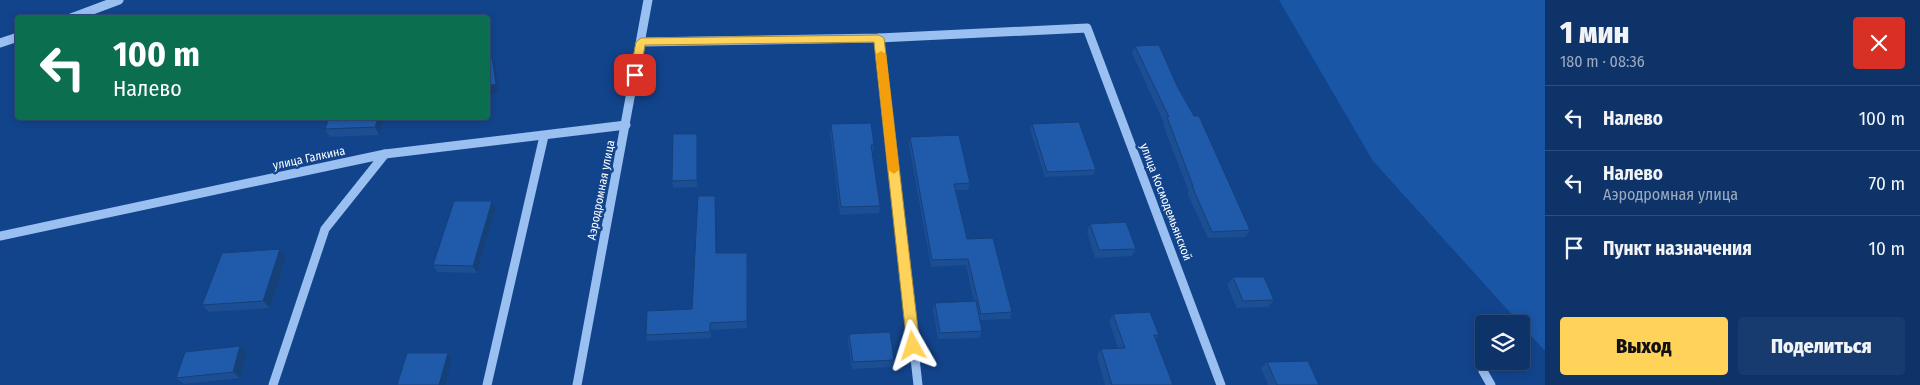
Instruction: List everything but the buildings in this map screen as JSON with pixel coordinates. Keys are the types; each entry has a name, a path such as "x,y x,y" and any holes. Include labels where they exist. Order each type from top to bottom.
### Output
{"street":[{"path":"79,15 119,0"},
{"name":"Аэродромная улица","path":"577,385 648,0"},
{"name":"улица Космодемьянской","path":"879,38 1087,28 1221,385"},
{"path":"0,43 15,38"},
{"path":"641,42 879,38 918,385"},
{"name":"улица Галкина","path":"0,236 385,154 626,125"},
{"path":"487,385 544,136"},
{"path":"273,385 325,229 385,154"},
{"path":"1482,372 1491,385"}],"shaded area":[{"path":"1279,0 1545,0 1545,351 1530,334 1530,315 1512,315 1373,161"}],"slow traffic":[{"path":"881,54 894,170"}],"route":[{"path":"635,75 641,42 879,38 913,346"}]}
